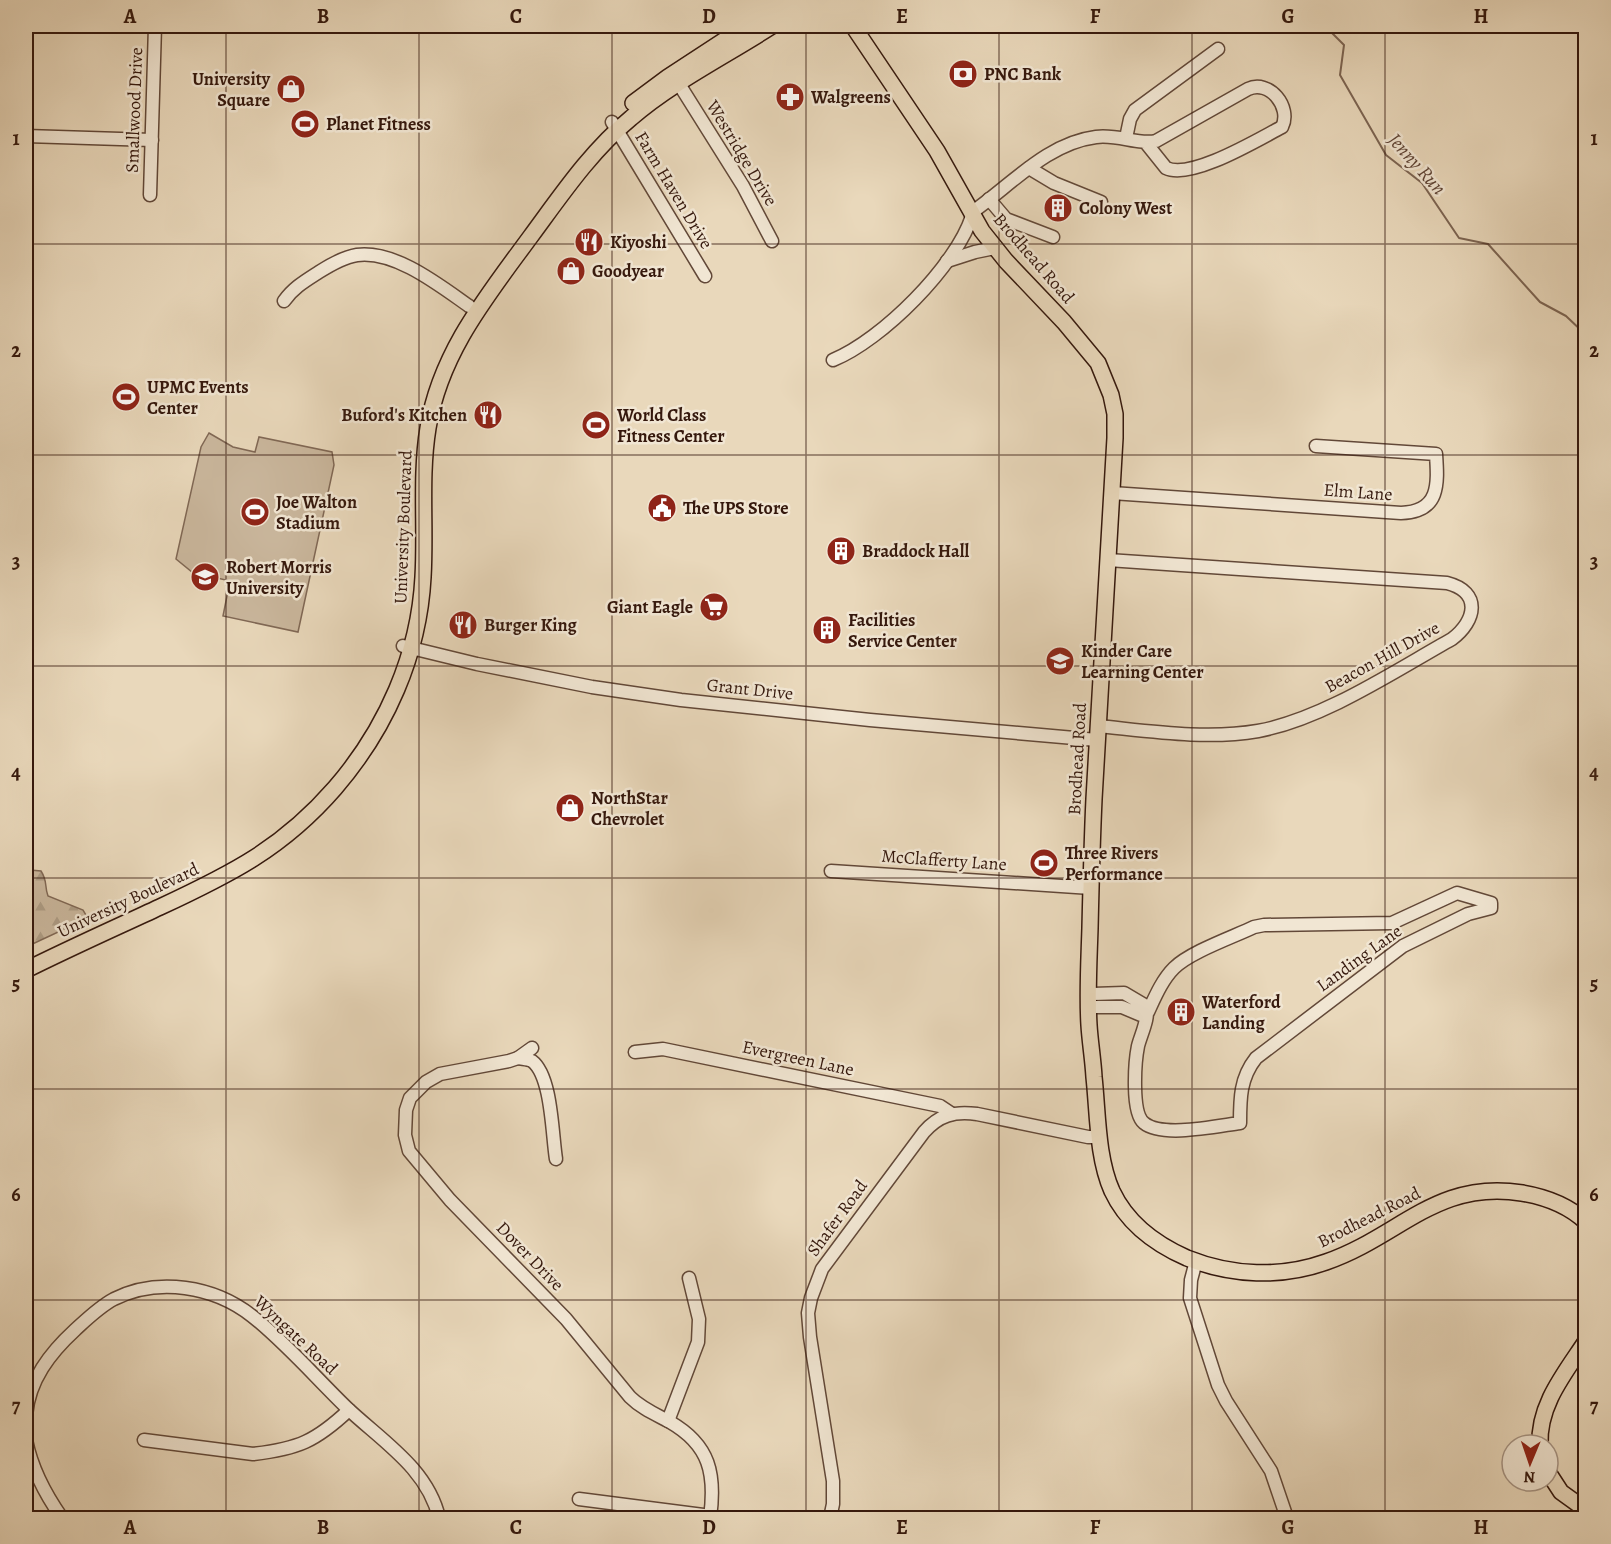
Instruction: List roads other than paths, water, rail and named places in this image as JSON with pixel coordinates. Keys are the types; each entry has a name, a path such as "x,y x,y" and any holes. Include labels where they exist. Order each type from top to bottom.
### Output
{"main road":[{"name":"University Boulevard","path":"26,970 223,877 256,858 290,833 324,801 363,752 394,696 407,647 414,590 415,464 421,411 437,362 453,329 576,160 668,77 746,26"},
{"name":"University Boulevard","path":"26,959 219,869 276,832 320,791 359,742 393,678 420,611 423,577 425,445 430,412 440,380 455,345 478,308 574,177 615,126 772,26"},
{"name":"Brodhead Road","path":"854,26 937,151 972,214 995,248 1098,363 1105,376 1115,414 1097,733 1088,1000 1100,1137 1108,1180 1116,1199 1128,1216 1158,1243 1196,1262 1241,1272 1263,1273 1307,1268 1349,1253 1439,1203 1475,1191 1500,1190 1542,1197 1567,1207 1586,1222"},
{"path":"1540,1433 1545,1409 1586,1341"},
{"path":"1560,1490 1586,1510"}],"street":[{"name":"Smallwood Drive","path":"150,195 155,26"},
{"path":"1126,138 1130,119 1135,110 1218,49"},
{"name":"Westridge Drive","path":"679,84 731,166 772,241"},
{"path":"833,360 857,347 891,321 912,301 964,238 972,214 1047,156 1077,141 1103,136 1146,142 1160,140 1252,87 1261,86 1275,93 1284,114 1282,127 1205,164 1183,171 1170,170 1162,165 1146,142"},
{"name":"Farm Haven Drive","path":"615,126 705,276"},
{"path":"26,136 152,140"},
{"path":"1029,168 1054,183 1101,202"},
{"path":"989,199 1006,219 1053,237"},
{"path":"947,261 995,248"},
{"path":"284,301 291,291 328,267 356,255 375,255 402,264 469,306"},
{"name":"Elm Lane","path":"1112,493 1401,513 1414,512 1425,507 1435,492 1436,454 1316,446"},
{"name":"Beacon Hill Drive","path":"1097,733 1221,734 1256,731 1278,726 1316,713 1452,639 1466,627 1472,613 1465,593 1447,583 1108,560"},
{"name":"Grant Drive","path":"407,647 477,664 660,698 870,720 1097,733"},
{"name":"McClafferty Lane","path":"831,871 1091,888"},
{"name":"Landing Lane","path":"1457,893 1491,903 1491,908 1468,914 1403,946 1256,1058 1246,1071 1241,1087 1240,1123 1162,1130 1144,1123 1139,1116 1136,1094 1136,1063 1148,1012 1175,966 1254,927 1392,923 1457,893"},
{"path":"1088,1000 1093,1007 1122,1007 1141,1015 1148,1012"},
{"path":"518,1058 532,1048"},
{"name":"Evergreen Lane","path":"635,1052 663,1048 940,1106 952,1114"},
{"path":"518,1058 532,1062 546,1085 556,1159"},
{"name":"Dover Drive","path":"518,1058 501,1064 440,1074 426,1082 410,1098 406,1110 405,1136 409,1151 450,1200 566,1319 630,1397 639,1406 668,1421 689,1436 706,1458 712,1483 710,1517"},
{"path":"952,1114 977,1114 1088,1137 1100,1137"},
{"name":"Shafer Road","path":"830,1518 833,1504 833,1481 809,1329 809,1305 813,1290 822,1269 924,1132 938,1119 952,1114"},
{"path":"1196,1262 1191,1280 1190,1298 1218,1384 1226,1401 1271,1471 1287,1518"},
{"path":"668,1421 698,1342 699,1319 689,1278"},
{"name":"Wyngate Road","path":"26,1415 27,1402 33,1385 48,1359 96,1311 115,1299 137,1291 167,1286 209,1293 252,1315 419,1475 436,1506 439,1518"},
{"path":"144,1440 254,1454 287,1449 306,1443 330,1428 349,1410"},
{"path":"26,1440 37,1478 62,1518"},
{"path":"579,1499 710,1517"}],"waterway":[{"name":"Jenny Run","path":"1325,26 1344,45 1340,75 1386,155 1422,183 1459,238 1488,244 1540,302 1566,316 1586,335"}],"place":[{"name":"PNC Bank","path":"963,74"},
{"name":"University Square","path":"291,89"},
{"name":"Walgreens","path":"790,97"},
{"name":"Planet Fitness","path":"305,124"},
{"name":"Colony West","path":"1058,208"},
{"name":"Kiyoshi","path":"589,242"},
{"name":"Goodyear","path":"571,271"},
{"name":"UPMC Events Center","path":"126,397"},
{"name":"Buford's Kitchen","path":"488,415"},
{"name":"World Class Fitness Center","path":"596,425"},
{"name":"The UPS Store","path":"662,508"},
{"name":"Joe Walton Stadium","path":"255,512"},
{"name":"Braddock Hall","path":"841,551"},
{"name":"Robert Morris University","path":"205,577"},
{"name":"Giant Eagle","path":"714,607"},
{"name":"Burger King","path":"463,625"},
{"name":"Facilities Service Center","path":"827,630"},
{"name":"Kinder Care Learning Center","path":"1060,661"},
{"name":"NorthStar Chevrolet","path":"570,808"},
{"name":"Three Rivers Performance","path":"1044,863"},
{"name":"Waterford Landing","path":"1181,1012"}]}
